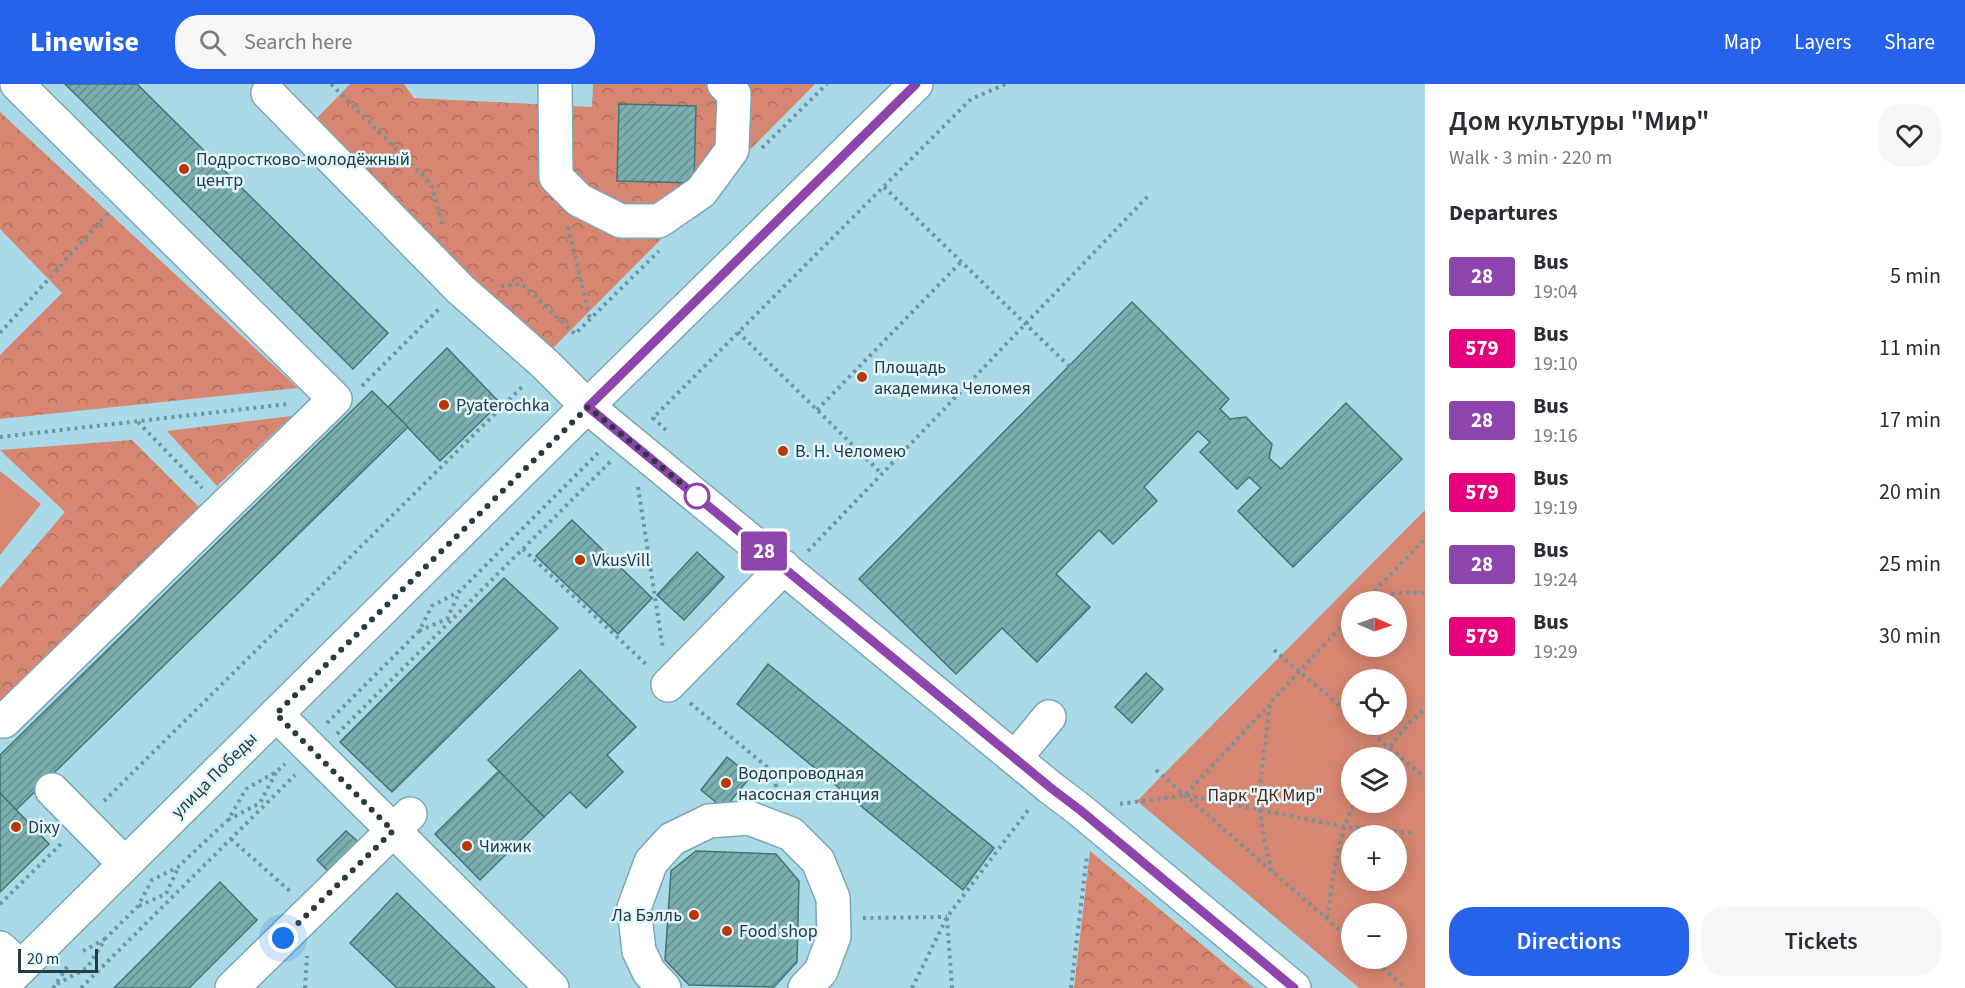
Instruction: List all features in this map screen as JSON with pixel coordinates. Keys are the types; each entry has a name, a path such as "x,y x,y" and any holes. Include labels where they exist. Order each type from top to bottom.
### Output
{"street":[{"path":"0,721 4,721 335,399 17,84"},
{"path":"555,84 556,177 579,200 621,221 659,221 701,192 732,150 734,94 724,84"},
{"name":"улица Победы","path":"7,967 125,864 916,84"},
{"path":"268,93 460,289 545,364 588,407 796,560 1015,758 1294,988"},
{"path":"668,685 796,560"},
{"path":"276,714 311,749 401,822 482,903 552,988"},
{"path":"1015,758 1049,717"},
{"path":"52,790 125,864"},
{"path":"664,988 649,972 639,951 634,908 651,862 672,839 709,821 749,818 791,834 818,861 833,898 834,936 821,971 805,988"},
{"path":"232,988 401,822"}],"path":[{"path":"331,84 431,184 446,236"},
{"path":"653,418 971,99 1006,84"},
{"path":"884,187 1069,366"},
{"path":"0,333 127,191"},
{"path":"796,560 882,474 1150,194"},
{"path":"567,220 590,319"},
{"path":"817,410 961,262"},
{"path":"460,289 522,284 575,334"},
{"path":"738,332 882,474"},
{"path":"0,904 528,381"},
{"path":"0,437 288,404"},
{"path":"138,421 222,509"},
{"path":"81,988 231,838 419,632 432,606 460,591 601,451"},
{"path":"228,820 246,789 311,749 523,549 611,460"},
{"path":"1374,591 1425,539"},
{"path":"523,549 668,685"},
{"path":"419,632 447,619 460,591"},
{"path":"1407,593 1425,593"},
{"path":"1186,795 1341,627"},
{"path":"1274,650 1341,707"},
{"path":"1270,703 1260,786 1260,811 1272,871"},
{"path":"1374,735 1388,747 1425,709"},
{"path":"1407,763 1423,776"},
{"path":"1156,770 1341,931"},
{"path":"57,984 87,968 105,939 138,906 152,880 178,867 228,820 260,803 276,772"},
{"path":"1137,801 1186,795 1341,825"},
{"path":"912,988 947,918 1035,801"},
{"path":"1407,832 1412,833"},
{"path":"231,838 311,911"},
{"path":"1327,919 1341,843"},
{"path":"1071,988 1088,846"},
{"path":"138,906 166,894 178,867"},
{"path":"834,919 947,918"},
{"path":"947,918 952,988"},
{"path":"53,988 74,955 105,939"},
{"path":"1384,969 1405,988"}],"green space":[{"path":"350,84 404,84 414,98 592,107 593,84 815,84 553,348 504,319 312,123"},
{"path":"0,112 298,388 0,419 0,355 62,293 0,229"},
{"path":"292,416 217,486 167,431"},
{"path":"132,440 199,507 0,702 0,588 65,512 0,450"},
{"path":"0,471 41,504 0,555"},
{"name":"Парк \"ДК Мир\"","path":"1425,510 1425,988 1359,988 1137,801 1341,595 1341,657 1407,657 1407,591 1345,591"},
{"path":"1090,851 1254,988 1074,988"}],"building":[{"path":"65,84 137,84 388,333 353,369"},
{"path":"619,104 696,106 694,183 617,181"},
{"path":"1132,302 1229,399 1220,409 1230,419 1246,417 1272,444 1269,458 1281,469 1346,403 1402,459 1293,567 1238,511 1261,488 1249,477 1237,489 1200,452 1210,442 1198,431 1144,487 1157,501 1113,544 1099,530 1056,574 1090,607 1037,662 1002,628 956,674 859,579"},
{"name":"Pyaterochka","path":"447,348 500,403 440,461 388,407"},
{"path":"372,391 408,427 16,810 0,793 0,755"},
{"path":"572,520 652,598 618,634 536,556"},
{"path":"697,552 724,577 684,620 657,595"},
{"path":"504,578 558,628 392,792 340,742"},
{"path":"768,664 994,848 963,890 737,704"},
{"path":"580,670 636,727 607,755 623,772 586,808 570,792 544,817 488,760"},
{"path":"1146,673 1163,689 1132,723 1115,707"},
{"name":"Водопроводная насосная станция","path":"727,757 751,776 724,809 701,790"},
{"path":"499,771 544,817 480,880 435,834"},
{"name":"Dixy","path":"0,793 49,844 0,892"},
{"path":"346,831 362,845 332,875 317,860"},
{"path":"696,851 776,854 799,881 797,962 774,987 689,985 665,960 671,871"},
{"path":"220,882 257,920 189,988 114,988"},
{"path":"397,893 495,988 397,988 350,943"}],"bus line":[{"name":"28","path":"916,84 588,407 1294,988"}],"place":[{"name":"Подростково-молодёжный центр","path":"184,169"},
{"name":"Площадь академика Челомея","path":"862,377"},
{"name":"Pyaterochka","path":"444,405"},
{"name":"В. Н. Челомею","path":"783,451"},
{"name":"VkusVill","path":"580,560"},
{"name":"Водопроводная насосная станция","path":"726,783"},
{"name":"Dixy","path":"16,827"},
{"name":"Чижик","path":"467,846"},
{"name":"Ла Бэлль","path":"694,915"},
{"name":"Food shop","path":"727,931"}],"route":[{"path":"283,938 393,831 276,714 588,407 697,496"}]}
